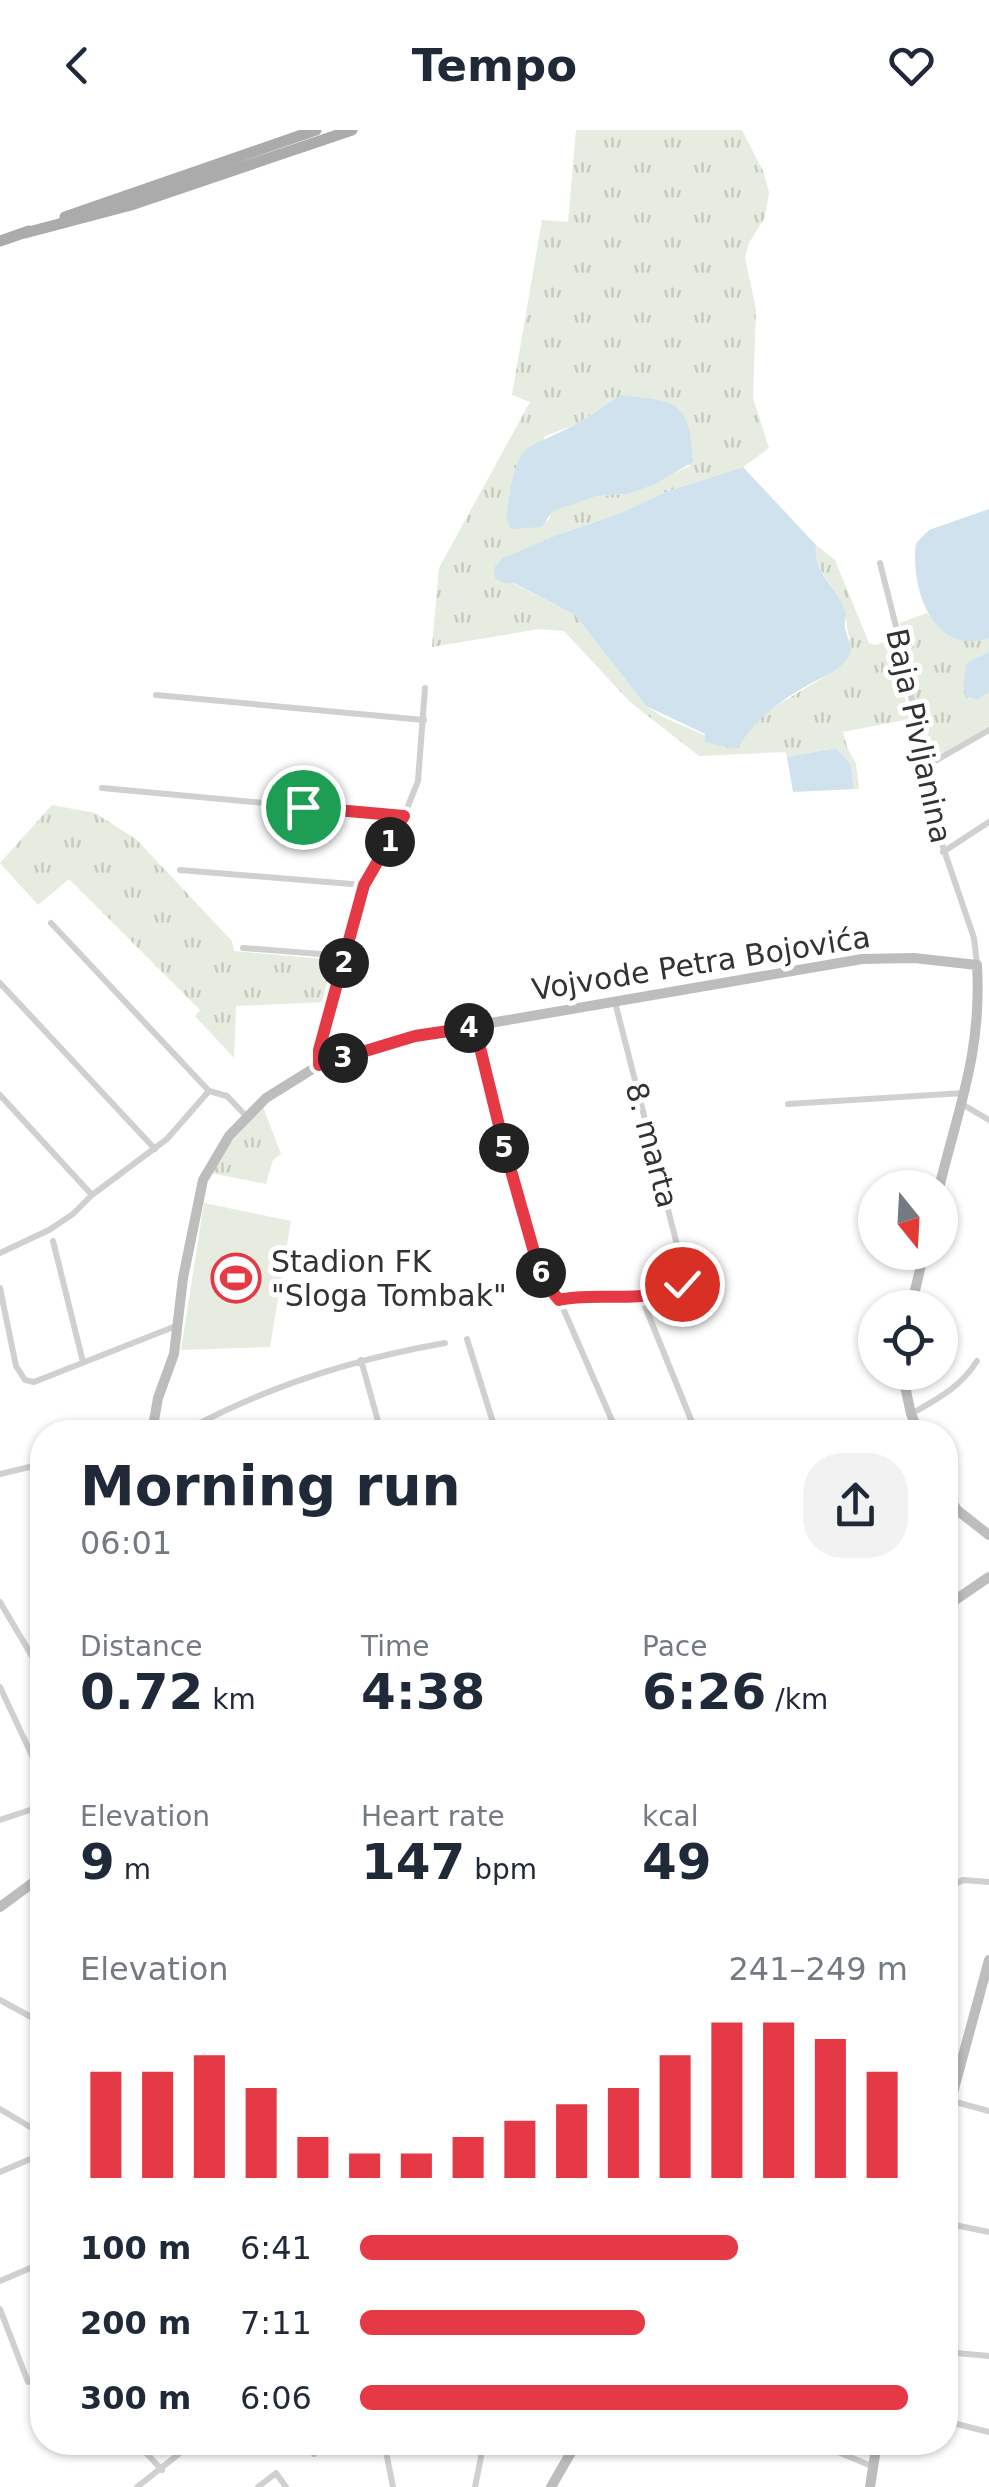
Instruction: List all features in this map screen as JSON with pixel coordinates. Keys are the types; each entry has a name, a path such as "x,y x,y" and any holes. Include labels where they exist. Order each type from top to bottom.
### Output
{"main road":[{"path":"25,233 316,130"},
{"path":"0,241 132,205 352,130"}],"street":[{"name":"Baja Pivljanina","path":"880,563 906,666 922,769 943,852 974,938 977,965"},
{"path":"319,1065 319,1050 364,885 404,816 422,764 425,688"},
{"path":"156,696 424,720"},
{"path":"922,769 989,730"},
{"path":"102,788 404,816"},
{"path":"943,852 989,822"},
{"path":"180,870 364,885"},
{"path":"50,923 209,1091 227,1096 246,1117"},
{"path":"243,948 346,956"},
{"name":"Vojvode Petra Bojovića","path":"154,1420 174,1354 203,1180 220,1149 246,1117 266,1098 319,1065 415,1036 862,959 914,958 977,965"},
{"path":"944,1170 977,1032 977,965"},
{"path":"0,982 156,1149"},
{"name":"8. marta","path":"559,1300 671,1290 682,1284 686,1276 615,1001"},
{"path":"475,1027 538,1266 559,1300 612,1420"},
{"path":"0,1253 49,1230 156,1149 209,1091"},
{"path":"0,1095 92,1195"},
{"path":"788,1104 964,1098 989,1120"},
{"path":"53,1241 84,1362"},
{"path":"0,1288 16,1366 26,1380 34,1382 177,1326"},
{"path":"640,1294 691,1420"},
{"path":"467,1339 492,1420"},
{"path":"207,1420 254,1398 362,1360 445,1343"},
{"path":"362,1360 378,1420"},
{"path":"911,1414 947,1394 977,1362"},
{"path":"906,1390 913,1420"},
{"path":"0,1474 30,1467"},
{"path":"958,1511 989,1535"},
{"path":"958,1596 989,1577"},
{"path":"0,1602 30,1653"},
{"path":"0,1687 30,1751"},
{"path":"0,1820 30,1810"},
{"path":"958,1882 989,1882"},
{"path":"0,1908 30,1885"},
{"path":"958,2069 986,1982 989,1960"},
{"path":"0,2000 30,2016"},
{"path":"958,2103 989,2111"},
{"path":"0,2108 30,2127"},
{"path":"0,2172 30,2159"},
{"path":"958,2226 989,2232"},
{"path":"0,2280 30,2268"},
{"path":"0,2308 28,2382"},
{"path":"958,2353 989,2356"},
{"path":"958,2424 989,2432"},
{"path":"148,2455 162,2470"},
{"path":"137,2487 179,2455"},
{"path":"387,2455 393,2487"},
{"path":"475,2487 479,2455"},
{"path":"551,2487 569,2455"},
{"path":"844,2455 875,2468"},
{"path":"870,2487 876,2455"},
{"path":"258,2487 276,2473 286,2487"}],"green space":[{"path":"576,130 742,130 769,192 765,217 745,257 756,310 753,398 769,448 743,467 668,491 534,547 506,584 513,583 575,615 646,706 736,749 752,724 829,674 850,638 842,605 819,565 816,545 835,560 869,643 894,639 909,719 843,732 856,764 859,789 854,789 851,765 836,748 787,757 785,752 699,756 630,702 564,631 539,629 432,647 439,568 530,402 512,395 542,220 568,222","holes":["615,399 690,466 628,494 597,496 552,511 548,521 506,511 545,436 577,424"]},
{"path":"927,613 962,640 989,638 989,651 970,664 964,681 967,697 978,700 989,692 989,727 925,763 900,623"},
{"path":"52,805 95,813 136,839 232,941 234,951 334,960 325,1002 236,1006 234,1058 195,1016 200,1010 69,879 38,905 0,863"},
{"path":"263,1107 281,1154 273,1160 266,1184 211,1173 230,1143"},
{"name":"Stadion FK \"Sloga Tombak\"","path":"204,1203 291,1221 270,1347 181,1350"}],"water":[{"path":"622,395 657,400 678,408 688,427 693,462 628,494 597,496 553,511 541,527 511,529 507,511 522,455 536,443 582,421"},
{"path":"743,467 816,545 822,573 845,611 851,652 838,668 768,712 737,749 705,742 705,734 646,706 575,615 514,583 506,584 495,578 494,568 503,558 560,534 668,491"},
{"path":"989,509 989,638 953,638 929,614 922,598 916,543 929,530"},
{"path":"989,651 989,692 978,700 967,697 963,686 966,664"},
{"path":"836,748 851,765 854,789 793,792 787,757"}],"place":[{"name":"Stadion FK \"Sloga Tombak\"","path":"236,1278"}],"route":[{"path":"303,807 404,816 364,885 319,1050 319,1065 415,1036 475,1027 522,1215 546,1284 559,1300 671,1290 682,1284"}]}
